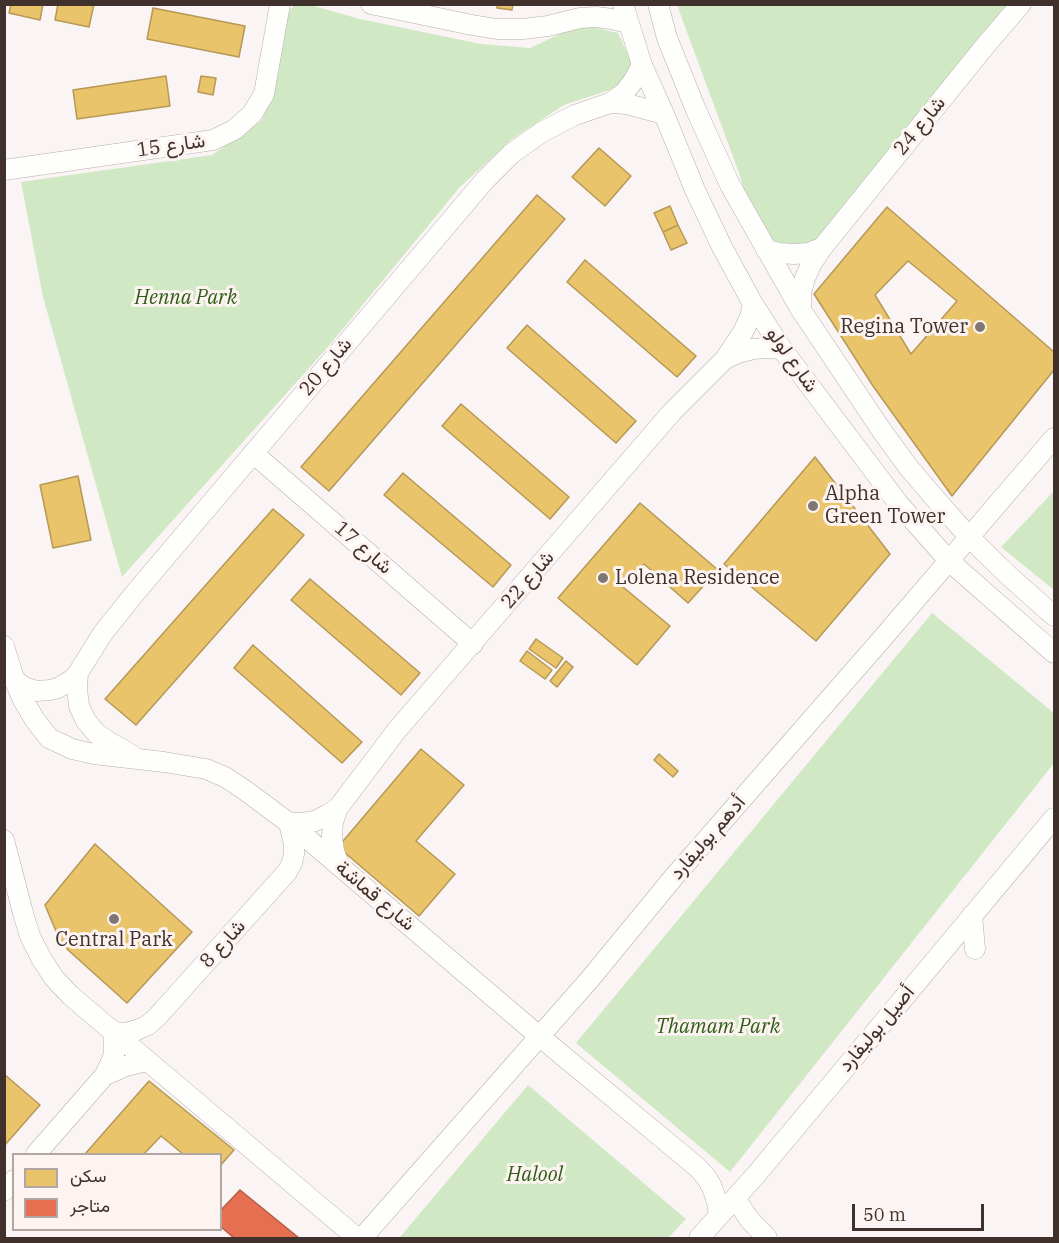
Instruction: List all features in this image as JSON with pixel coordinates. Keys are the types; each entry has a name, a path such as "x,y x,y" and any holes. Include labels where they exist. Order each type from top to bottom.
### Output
{"street":[{"name":"شارع 15","path":"4,170 213,140 234,130 252,114 264,94 280,4"},
{"path":"371,4 497,28 523,29 580,18 612,19 625,14"},
{"path":"580,18 599,4"},
{"name":"شارع لولو","path":"658,4 667,38 730,185 801,310 889,440 939,503 969,537 1054,616"},
{"name":"شارع 24","path":"801,310 801,293 806,278 822,248 1021,4"},
{"name":"شارع لولو","path":"625,14 642,65 722,248 753,304 782,349 898,503 949,561 1054,653"},
{"name":"شارع 20","path":"14,679 24,687 37,691 66,685 78,673 103,633 135,593 485,180 512,153 542,132 575,115 610,103 624,93 642,65"},
{"name":"شارع 20","path":"610,103 627,104 664,114"},
{"path":"766,250 794,254 808,253 822,248"},
{"name":"شارع 22","path":"339,865 332,837 333,822 338,808 397,730 672,412 725,359 743,332 753,304"},
{"name":"شارع 22","path":"725,359 753,349 782,349"},
{"name":"أدهم بوليفارد","path":"362,1239 590,979 673,878 1054,438"},
{"name":"شارع 17","path":"253,453 473,644"},
{"name":"شارع قماشة","path":"4,646 14,679 29,710 49,738 94,754 206,769 225,777 246,791 290,823 539,1036 697,1167 712,1187 719,1216"},
{"path":"78,673 79,706 86,721 97,734 140,760"},
{"name":"شارع 22","path":"290,823 315,821 338,808"},
{"name":"أصيل بوليفارد","path":"699,1239 1054,818"},
{"name":"شارع 8","path":"114,1032 126,1033 137,1030 148,1025 157,1017 281,880 292,863 294,854 290,823"},
{"path":"4,840 30,936 40,958 54,978 71,996 357,1239"},
{"path":"972,915 975,949"},
{"path":"38,1153 105,1075 114,1055 114,1032"},
{"path":"105,1075 126,1066 147,1061"},
{"path":"735,1198 749,1219 767,1239"}],"green space":[{"name":"Henna Park","path":"295,5 310,5 360,19 481,44 530,48 581,24 618,33 632,63 619,87 564,105 512,139 460,187 327,348 122,577 43,297 21,182 212,155 262,120 276,77 284,15"},
{"path":"677,5 1017,5 822,248 779,243 762,234 754,222 739,173"},
{"path":"1054,491 1054,590 1001,547"},
{"name":"Thamam Park","path":"932,613 1054,713 1054,763 730,1172 576,1043"},
{"name":"Halool","path":"528,1085 686,1219 668,1238 400,1237"}],"building: سكن":[{"path":"11,4 43,4 40,20 9,13"},
{"path":"58,4 94,4 89,27 55,20"},
{"path":"497,4 513,4 512,10 497,8"},
{"path":"153,8 245,26 239,57 147,39"},
{"path":"166,76 170,106 77,119 73,90"},
{"path":"201,76 216,78 213,95 198,92"},
{"path":"599,148 631,176 605,206 572,177"},
{"path":"537,195 565,219 329,491 301,467"},
{"path":"670,206 678,225 663,232 654,213"},
{"name":"Regina Tower","path":"887,207 1054,352 1054,370 952,496 873,386 814,294","holes":["908,261 957,301 911,354 875,295"]},
{"path":"678,225 687,243 671,250 663,232"},
{"path":"585,260 696,356 677,377 567,282"},
{"path":"527,325 636,421 616,443 507,348"},
{"path":"461,404 569,497 550,519 442,426"},
{"name":"Alpha Green Tower","path":"815,457 890,554 816,641 724,564"},
{"path":"403,473 511,565 493,587 384,495"},
{"path":"78,476 91,540 53,548 40,485"},
{"name":"Lolena Residence","path":"640,503 718,570 688,603 644,564 623,587 670,626 637,665 558,598"},
{"path":"273,509 304,535 136,725 105,699"},
{"path":"310,579 420,673 401,695 291,600"},
{"path":"536,639 563,658 556,668 529,649"},
{"path":"253,645 362,742 342,763 234,668"},
{"path":"527,651 552,670 545,679 520,661"},
{"path":"566,661 573,667 557,687 550,681"},
{"path":"421,749 464,785 416,841 455,874 419,916 338,847"},
{"path":"659,754 678,771 673,777 654,760"},
{"name":"Central Park","path":"95,844 192,932 127,1003 68,950 58,936 45,905"},
{"path":"4,1074 40,1105 4,1146"},
{"path":"149,1081 234,1150 222,1164 222,1153 182,1153 161,1136 145,1153 86,1153"}],"building: متاجر":[{"path":"240,1190 299,1238 234,1238 222,1228 222,1209"}],"place":[{"name":"Regina Tower","path":"980,327"},
{"name":"Alpha Green Tower","path":"813,506"},
{"name":"Lolena Residence","path":"603,578"},
{"name":"Central Park","path":"114,919"}]}
